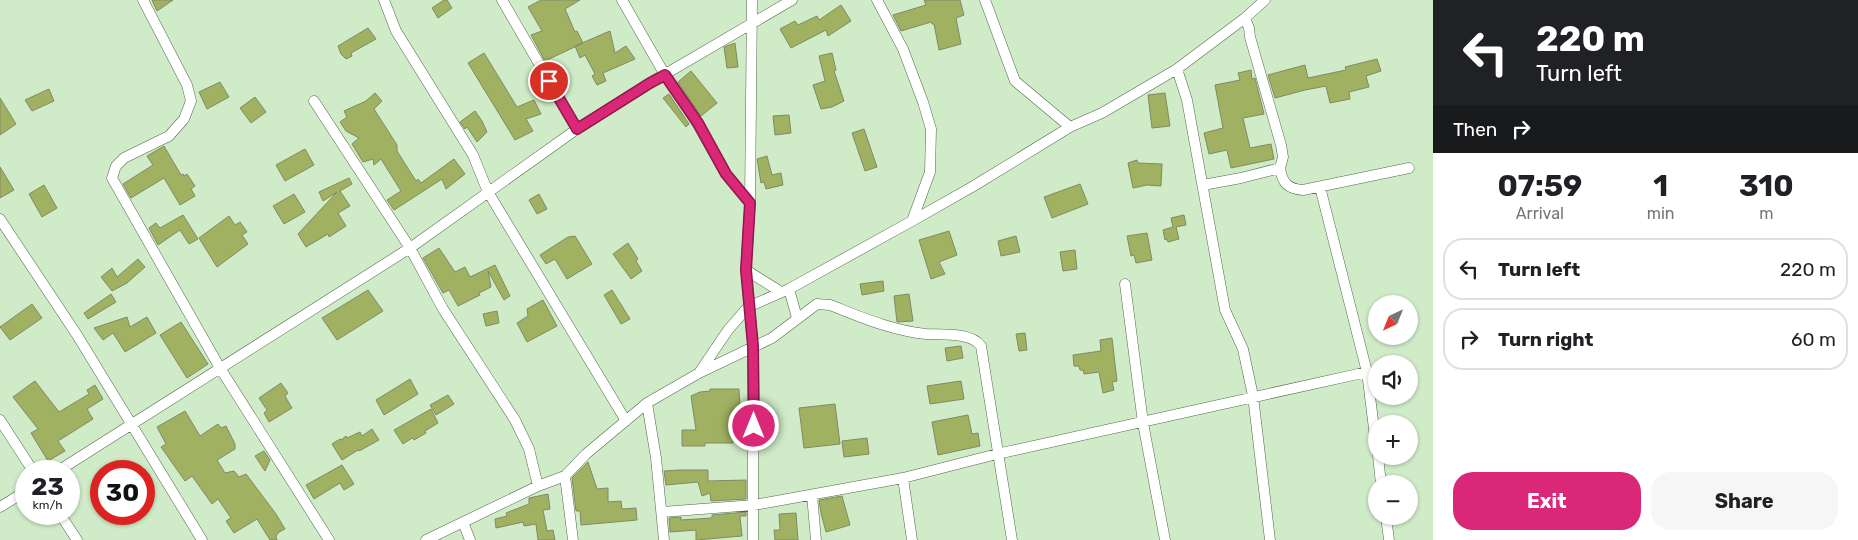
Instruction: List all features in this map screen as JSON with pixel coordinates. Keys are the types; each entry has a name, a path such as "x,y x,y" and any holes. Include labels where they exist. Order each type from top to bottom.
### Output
{"street":[{"path":"143,0 187,85 191,101 184,119 169,136 124,158 116,166 112,178 220,368 329,540"},
{"path":"384,0 396,31 473,156 488,192 626,420"},
{"path":"502,0 577,129"},
{"path":"622,0 665,75 698,123 726,174 750,203"},
{"path":"752,0 750,203 746,270 753,346 753,540"},
{"path":"76,460 410,248 577,129 650,83 792,0"},
{"path":"877,0 903,49 931,129 930,172 912,221"},
{"path":"985,0 1015,81 1070,127"},
{"path":"699,374 728,330 748,307 785,290 972,188 1070,127 1102,114 1177,69 1245,18 1265,0"},
{"path":"1245,18 1281,145 1282,157 1280,168 1283,182 1289,187 1303,190 1409,168"},
{"path":"1177,69 1187,100 1225,310 1243,349 1253,396 1270,540"},
{"path":"314,101 410,248 443,309 515,420 530,449 538,486"},
{"path":"1203,185 1280,168"},
{"path":"1320,188 1367,372 1372,415"},
{"path":"0,219 77,335 202,540"},
{"path":"746,270 785,290 798,318"},
{"path":"1125,284 1143,423 1166,540"},
{"path":"426,540 538,486 565,476 586,454 647,404 699,374 772,338 811,308 822,303 900,330 963,337 978,341 981,346 1012,540"},
{"path":"662,512 754,506 903,478 997,454 1367,372"},
{"path":"647,404 656,458 664,540"},
{"path":"0,420 26,460"},
{"path":"565,476 573,540"},
{"path":"903,478 912,540"},
{"path":"812,495 816,540"},
{"path":"0,507 15,498"},
{"path":"463,522 470,540"},
{"path":"67,525 76,540"},
{"path":"1387,525 1389,540"}],"building":[{"path":"152,0 173,0 157,11"},
{"path":"447,0 452,8 438,18 432,8"},
{"path":"541,0 580,0 565,9 575,32 577,31 583,43 545,61 531,35 542,31 528,7"},
{"path":"924,0 960,0 964,15 956,18 961,44 939,50 934,24 931,22 901,31 893,15 926,5"},
{"path":"841,5 851,21 828,36 826,30 791,48 780,29 795,21 798,25 817,16 819,20"},
{"path":"368,28 376,39 351,53 352,56 346,59 341,54 338,46"},
{"path":"610,31 615,53 626,46 635,59 603,73 606,81 597,85 592,76 595,74 585,55 580,58 575,46"},
{"path":"735,43 738,67 727,68 724,47"},
{"path":"484,53 517,107 534,100 541,114 526,119 533,131 515,140 468,63"},
{"path":"832,53 836,70 834,71 844,101 832,107 821,109 813,85 825,81 819,56"},
{"path":"1377,59 1381,71 1366,76 1369,87 1349,92 1350,99 1330,103 1326,86 1275,98 1268,75 1305,65 1308,78 1346,70 1345,67"},
{"path":"1251,70 1252,79 1255,78 1264,114 1243,118 1250,148 1271,144 1274,159 1231,168 1227,150 1209,154 1204,133 1223,128 1215,85 1240,80 1238,73"},
{"path":"691,71 717,103 701,116 678,82"},
{"path":"220,82 229,97 207,109 199,92"},
{"path":"49,89 54,101 32,111 25,100"},
{"path":"375,93 382,101 374,109 397,145 397,151 416,181 418,179 421,183 454,159 465,174 446,189 442,179 394,210 387,200 401,191 381,159 374,165 373,159 363,162 352,144 359,138 346,131 340,122 347,117 344,111 366,101"},
{"path":"1165,93 1170,126 1152,128 1148,95"},
{"path":"669,94 689,124 686,127 663,98"},
{"path":"255,97 266,112 251,123 240,108"},
{"path":"0,98 16,124 0,135"},
{"path":"475,111 487,132 477,142 467,127 465,129 460,122"},
{"path":"789,115 791,133 775,135 773,116"},
{"path":"864,129 877,167 865,171 852,133"},
{"path":"164,146 181,175 187,174 195,186 191,189 195,196 180,205 164,178 131,198 123,184 153,165 147,156"},
{"path":"305,149 314,165 285,181 276,165"},
{"path":"767,156 772,175 781,173 783,185 766,189 764,182 761,183 757,159"},
{"path":"1137,160 1138,163 1162,164 1161,186 1147,185 1133,188 1128,163"},
{"path":"0,167 14,190 0,198"},
{"path":"349,178 352,184 340,191 350,206 338,213 346,226 329,237 328,234 306,247 298,234 337,192 323,201 319,192"},
{"path":"1080,184 1088,204 1052,218 1044,197"},
{"path":"44,185 57,208 42,217 29,194"},
{"path":"294,194 305,212 284,224 273,206"},
{"path":"539,194 547,209 537,214 529,200"},
{"path":"183,215 198,239 189,244 180,230 158,245 149,228 156,223 160,228"},
{"path":"1184,215 1186,225 1176,227 1179,239 1168,242 1167,239 1165,240 1163,230 1173,227 1171,218"},
{"path":"229,216 235,225 240,222 247,232 242,235 248,244 217,267 199,238"},
{"path":"949,231 957,255 939,262 945,274 931,279 919,240"},
{"path":"1147,233 1152,260 1136,263 1134,255 1131,256 1127,236"},
{"path":"575,236 592,264 567,279 555,259 546,264 540,255 568,237"},
{"path":"1016,236 1020,252 1001,256 998,241"},
{"path":"628,243 638,259 636,261 642,271 631,279 613,254"},
{"path":"439,248 455,272 465,267 470,277 495,265 510,296 504,300 488,271 491,287 458,306 449,290 443,293 423,258"},
{"path":"1075,250 1077,269 1063,271 1060,252"},
{"path":"138,259 145,267 127,283 112,291 101,277 112,268 117,277"},
{"path":"883,281 884,291 862,295 860,284"},
{"path":"368,290 383,311 337,340 322,318"},
{"path":"612,290 630,319 621,324 604,295"},
{"path":"111,294 116,302 88,319 84,313"},
{"path":"909,294 913,321 897,322 894,296"},
{"path":"543,300 557,326 527,342 517,323 528,316 527,309"},
{"path":"32,304 42,318 10,340 0,327"},
{"path":"497,311 499,323 486,326 483,314"},
{"path":"127,317 130,327 147,317 156,333 125,352 113,333 103,340 94,328"},
{"path":"181,322 208,364 187,378 160,335"},
{"path":"1025,333 1027,350 1019,351 1016,334"},
{"path":"1112,338 1117,381 1112,382 1114,390 1103,393 1099,372 1084,374 1079,366 1074,366 1073,355 1101,351 1100,340"},
{"path":"961,346 963,358 947,361 945,348"},
{"path":"410,379 418,394 384,415 376,400"},
{"path":"35,381 59,412 89,394 87,390 95,385 103,399 87,409 93,419 58,441 65,451 47,460 31,433 38,429 13,397"},
{"path":"961,381 964,399 930,404 927,386"},
{"path":"281,383 288,393 285,396 292,408 269,422 264,413 267,410 259,398"},
{"path":"710,389 739,389 740,409 733,409 733,443 705,443 705,446 682,446 682,430 696,430 691,396 700,392 710,391"},
{"path":"448,395 454,404 436,415 430,405"},
{"path":"835,404 840,444 804,448 799,408"},
{"path":"431,409 438,423 425,431 426,433 414,440 412,438 403,444 394,430"},
{"path":"185,411 200,436 218,424 221,428 226,426 235,444 235,449 217,460 225,473 234,471 239,477 246,474 276,514 285,529 276,536 277,540 270,540 257,519 234,533 226,521 231,518 218,499 212,504 192,476 185,481 161,447 166,444 157,427"},
{"path":"968,415 972,434 978,433 980,446 938,455 932,422"},
{"path":"372,429 379,440 342,460 332,444 346,436 347,438 360,432 362,436"},
{"path":"867,438 869,454 844,457 842,441"},
{"path":"264,451 270,460 265,471 255,456"},
{"path":"588,462 597,489 608,488 608,502 621,501 622,509 636,508 637,520 581,525 580,511 576,511 572,478"},
{"path":"342,465 354,484 344,490 340,483 314,499 306,485"},
{"path":"708,470 708,481 746,480 746,499 711,501 710,493 702,496 698,482 666,485 664,471"},
{"path":"548,494 550,509 543,510 547,531 553,530 555,540 538,540 536,524 524,526 523,522 496,528 495,519 507,516 506,513 529,504 529,498"},
{"path":"842,496 850,525 826,532 819,500"},
{"path":"746,512 746,516 740,516 742,536 696,540 696,530 670,532 669,518 681,517 681,520 712,518 712,515"},
{"path":"796,513 798,540 775,540 774,530 780,530 779,514"}],"route":[{"path":"549,81 577,129 665,75 698,123 726,174 750,203 746,287 753,346 754,426"}]}
